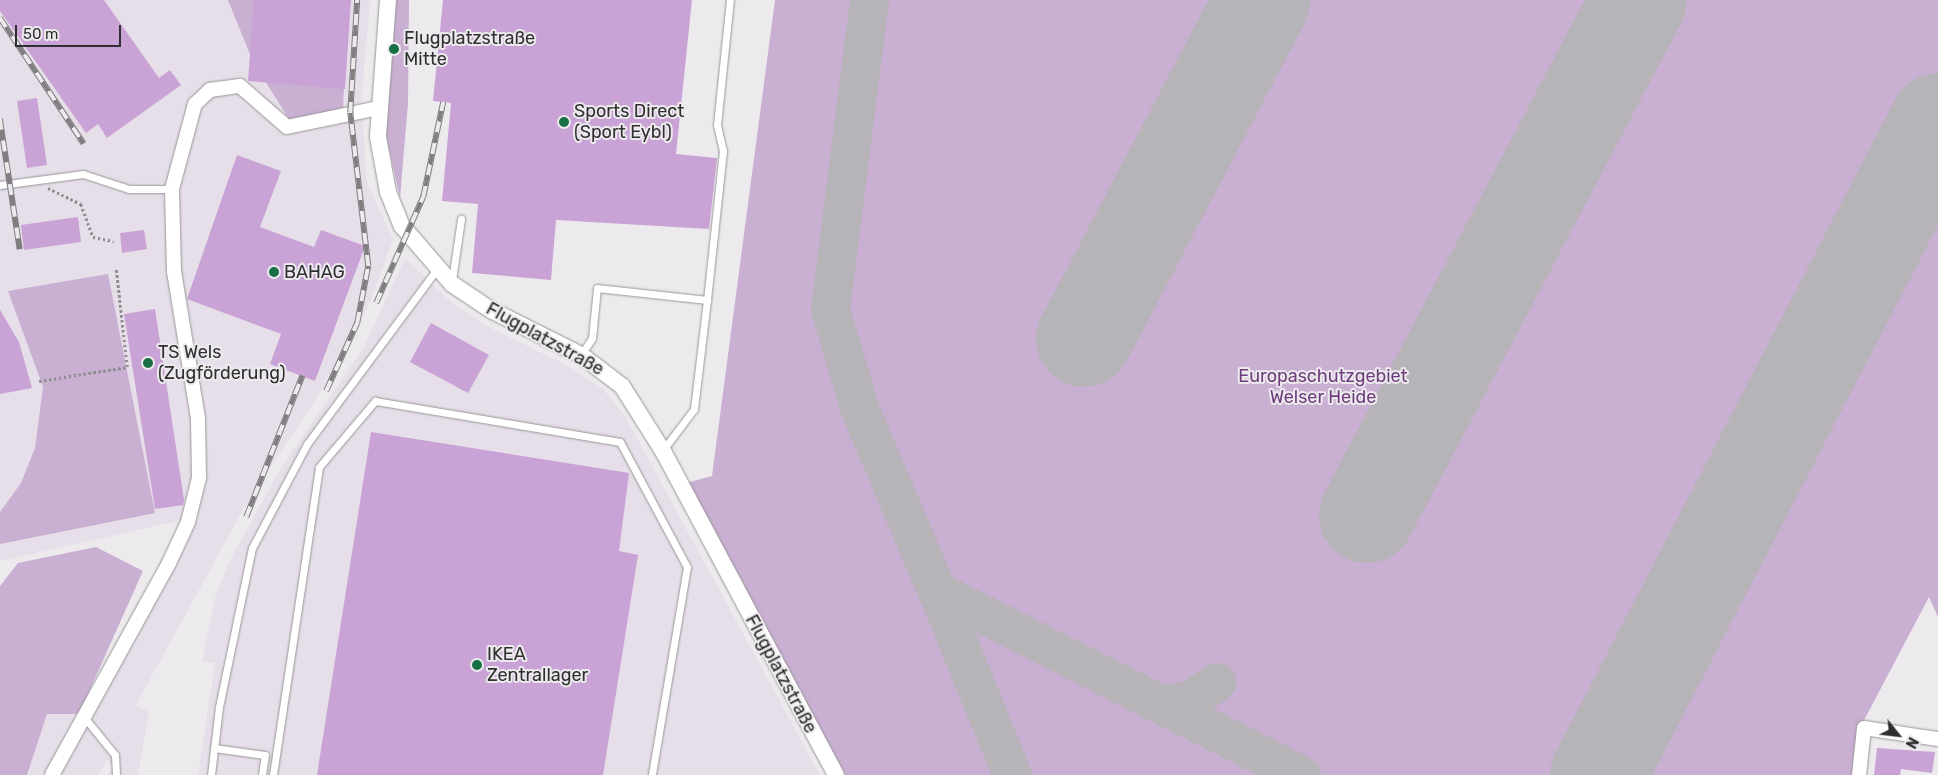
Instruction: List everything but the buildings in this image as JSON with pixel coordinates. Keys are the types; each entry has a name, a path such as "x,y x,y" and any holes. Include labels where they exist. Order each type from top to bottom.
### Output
{"street":[{"name":"Flugplatzstraße","path":"388,0 379,108 381,165 388,192 402,226 436,270 452,284 491,310 581,355 622,386 662,451 836,775"},
{"path":"52,775 170,563 188,522 199,478 198,418 174,272 172,189 195,104 210,90 240,86 287,127 379,108"},
{"path":"1859,775 1864,728 1938,739"}],"lane":[{"path":"662,451 694,409 723,151 717,125 730,0"},
{"path":"0,185 45,177 83,174 129,189 172,189"},
{"path":"452,284 461,219"},
{"path":"211,775 214,748 252,548 307,444 436,270"},
{"path":"581,355 592,338 597,288 707,300"},
{"path":"273,775 319,467 375,401 620,442 687,567 652,775"},
{"path":"83,717 116,754 116,775"},
{"path":"214,748 265,755 262,775"}],"path":[{"path":"45,177 49,191 81,204 93,237 114,241"},
{"path":"39,381 127,367 116,269"}],"shaded area":[{"path":"0,0 370,0 362,95 366,180 393,239 370,303 316,400 251,495 136,705 149,712 138,775 108,775 112,768 107,759 98,775 27,775 47,714 79,714 187,519 0,561"},
{"path":"405,258 452,303 487,326 568,366 603,389 625,416 820,775 198,775 215,663 202,661 215,598 231,558 281,468 364,347"}],"green space":[{"path":"228,0 348,0 343,109 289,119 253,62"},
{"path":"396,0 409,0 408,103 400,198 385,130"},
{"name":"Europaschutzgebiet Welser Heide","path":"775,0 1938,0 1938,617 1929,597 1861,726 1854,775 845,775 686,483 712,476"},
{"path":"108,274 155,513 0,544 0,512 21,483 35,448 43,387 8,291"},
{"path":"96,547 143,571 79,714 47,714 27,775 0,775 0,586 18,563"}],"taxiway":[{"path":"869,0 830,309 860,410 937,591 1301,775"},
{"path":"937,591 1012,775"},
{"path":"1161,703 1187,701 1216,682"}],"runway":[{"path":"1084,339 1263,0"},
{"path":"1367,515 1639,0"},
{"path":"1598,775 1938,121"}],"railway":[{"path":"326,391 357,323 368,266 350,113 357,0"},
{"path":"0,18 84,144"},
{"path":"376,303 423,197 443,102"},
{"path":"0,119 20,249"},
{"path":"246,517 302,376"}],"place":[{"name":"Flugplatzstraße Mitte","path":"394,49"},
{"name":"Sports Direct (Sport Eybl)","path":"564,122"},
{"name":"BAHAG","path":"274,272"},
{"name":"TS Wels (Zugförderung)","path":"148,363"},
{"name":"IKEA Zentrallager","path":"477,665"}]}
